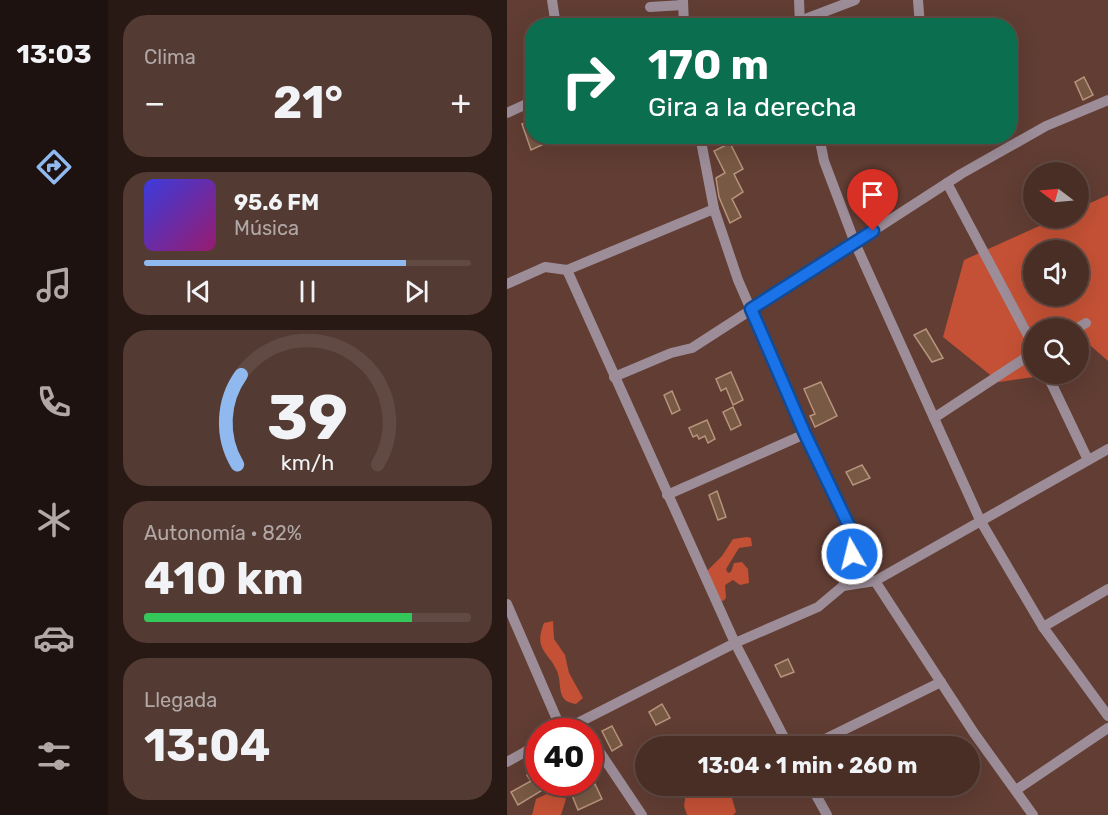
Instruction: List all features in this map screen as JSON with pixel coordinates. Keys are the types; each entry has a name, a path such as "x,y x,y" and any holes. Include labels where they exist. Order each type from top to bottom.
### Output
{"street":[{"path":"552,0 555,18"},
{"path":"799,0 800,18"},
{"path":"810,18 855,0"},
{"path":"918,0 919,18"},
{"path":"650,7 683,2 684,18"},
{"path":"1017,143 1046,126 1108,100"},
{"path":"507,112 525,104"},
{"path":"702,144 714,209 751,309 805,434 850,528 852,554 843,586"},
{"path":"821,144 824,161 855,243 980,520 1043,627 1108,716"},
{"path":"614,377 671,353 689,349 947,183 1015,144"},
{"path":"947,183 1023,326"},
{"path":"507,284 545,267 567,270 714,209"},
{"path":"567,270 735,642 783,736"},
{"path":"934,418 1023,360"},
{"path":"1052,384 1088,460"},
{"path":"667,495 805,434"},
{"path":"585,718 735,642 818,607 843,586 875,580 1108,449"},
{"path":"875,580 1033,815"},
{"path":"1043,627 1108,589"},
{"path":"508,607 555,718"},
{"path":"831,736 941,681"},
{"path":"1016,790 1108,728"},
{"path":"507,762 525,752"},
{"path":"603,757 642,815"},
{"path":"817,796 827,815"}],"shaded area":[{"path":"1108,195 1108,361 1091,346 1089,347 1089,318 1023,318 1023,379 999,382 943,337 964,260 1035,228 1089,228 1089,204"},
{"path":"751,538 752,546 739,548 726,569 728,573 731,572 734,563 742,562 748,569 749,583 740,585 733,580 725,585 726,598 723,601 719,600 707,571 722,556 733,539"},
{"path":"553,621 554,639 565,655 569,673 583,698 576,704 565,700 562,696 557,671 541,645 540,639 544,623"},
{"path":"542,796 563,796 566,799 561,815 532,815 536,799"},
{"path":"686,796 731,796 736,812 733,815 687,815 684,806"}],"building":[{"path":"1084,77 1093,95 1083,100 1075,82"},
{"path":"529,144 544,144 531,150"},
{"path":"730,144 743,169 734,174 743,192 732,199 741,217 730,223 719,197 716,178 725,173 714,151"},
{"path":"926,329 943,358 932,362 914,335"},
{"path":"731,372 743,400 733,405 726,388 721,391 716,379"},
{"path":"821,382 837,416 815,427 810,416 815,414 804,389"},
{"path":"672,391 680,410 672,414 664,395"},
{"path":"733,407 741,425 731,430 723,412"},
{"path":"707,420 715,439 708,443 705,436 699,439 697,435 693,437 689,428"},
{"path":"862,465 870,478 853,485 846,472"},
{"path":"717,491 726,517 718,520 709,495"},
{"path":"788,659 794,672 781,677 775,665"},
{"path":"662,704 670,718 656,725 649,712"},
{"path":"612,726 622,745 612,751 603,730"},
{"path":"525,784 525,796 533,796 518,805 511,792"},
{"path":"572,796 601,796 602,799 578,810"}],"route":[{"path":"852,554 850,528 805,434 751,309 873,231"}]}
